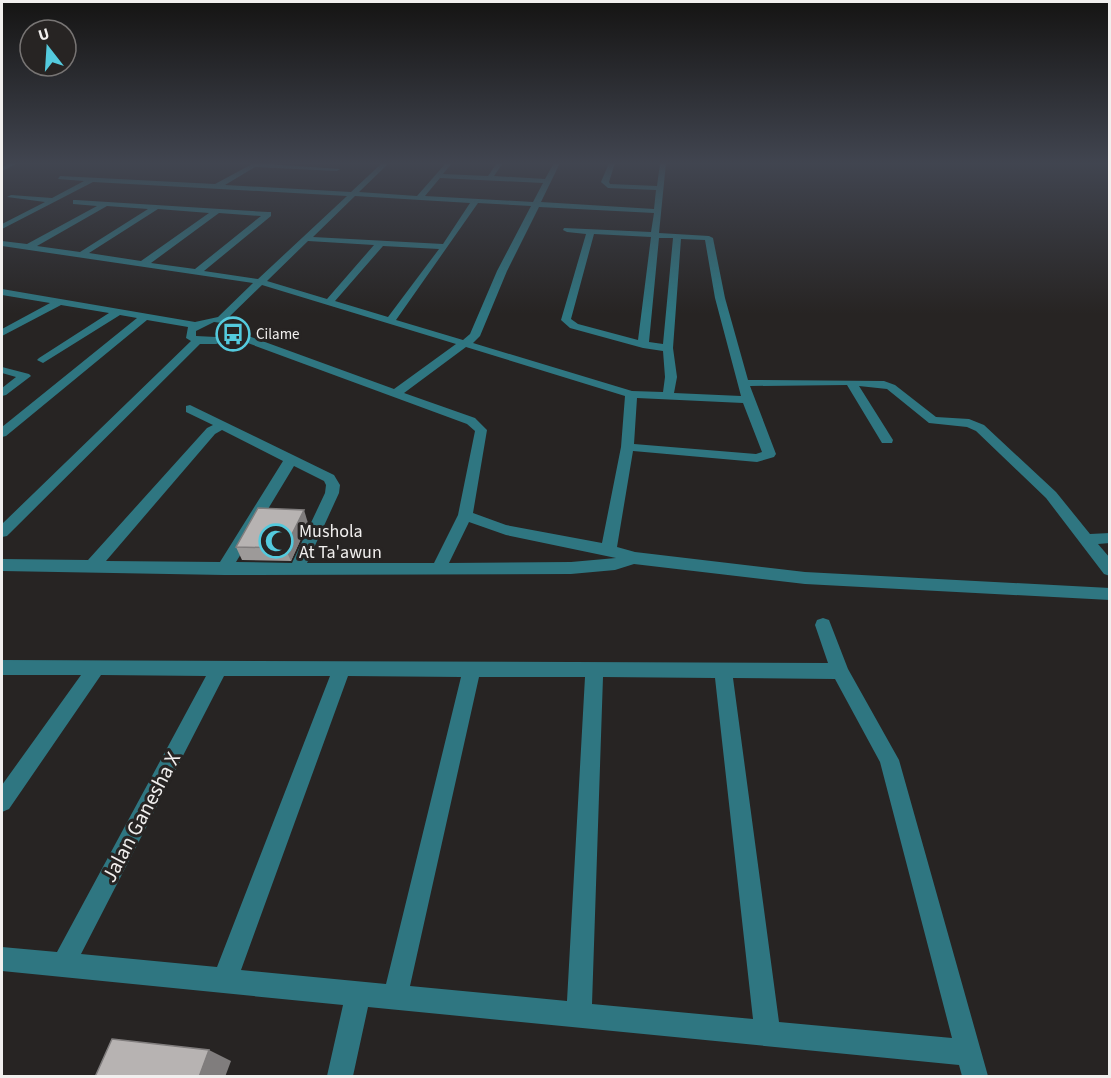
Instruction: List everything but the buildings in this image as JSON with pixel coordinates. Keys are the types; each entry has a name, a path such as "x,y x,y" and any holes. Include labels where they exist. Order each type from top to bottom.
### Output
{"street":[{"path":"2,227 27,213"},
{"path":"28,247 88,213"},
{"path":"81,255 147,213"},
{"path":"142,264 213,213"},
{"path":"197,272 268,214 259,213"},
{"path":"222,318 334,213"},
{"path":"391,320 467,213"},
{"path":"396,393 475,336 502,271 533,213"},
{"path":"643,345 657,213"},
{"path":"567,230 655,235 676,240 703,236 710,239 720,298 748,400 769,454 757,458 627,447"},
{"path":"591,231 566,320 574,326 643,345 668,348"},
{"path":"308,239 445,247"},
{"path":"668,396 671,377 668,348 676,240"},
{"path":"2,243 262,282 631,394 748,400"},
{"path":"329,302 381,243"},
{"path":"2,292 196,326 222,318 231,319 239,325 233,334 216,340 197,340 189,334 196,326"},
{"path":"2,333 57,303"},
{"path":"43,360 116,313"},
{"path":"2,433 143,318"},
{"path":"233,334 471,421 481,430 465,515 439,568"},
{"path":"2,532 197,340"},
{"path":"2,370 25,376 2,393"},
{"path":"850,382 887,440"},
{"path":"744,383 884,384 933,420 969,423 980,428 1051,495 1110,570"},
{"path":"609,549 627,447 631,394"},
{"path":"190,409 330,478 333,485 332,494 297,570"},
{"path":"92,566 211,431 222,425"},
{"path":"224,569 291,459"},
{"path":"465,515 499,528 609,549 634,558 805,578 1110,594"},
{"path":"1086,539 1110,538"},
{"path":"2,565 297,570 571,568 615,564 634,558"},
{"path":"2,959 768,1033 972,1065 889,760 840,671 823,625"},
{"path":"2,667 840,671"},
{"path":"2,802 96,668"},
{"name":"Jalan Ganesha X","path":"63,965 219,668"},
{"path":"224,981 342,669"},
{"path":"395,998 472,670"},
{"path":"579,1015 594,670"},
{"path":"723,671 768,1033"},
{"path":"340,1077 358,994"}],"place":[{"name":"Cilame","path":"233,334"},
{"name":"Mushola At Ta'awun","path":"276,541"}]}
